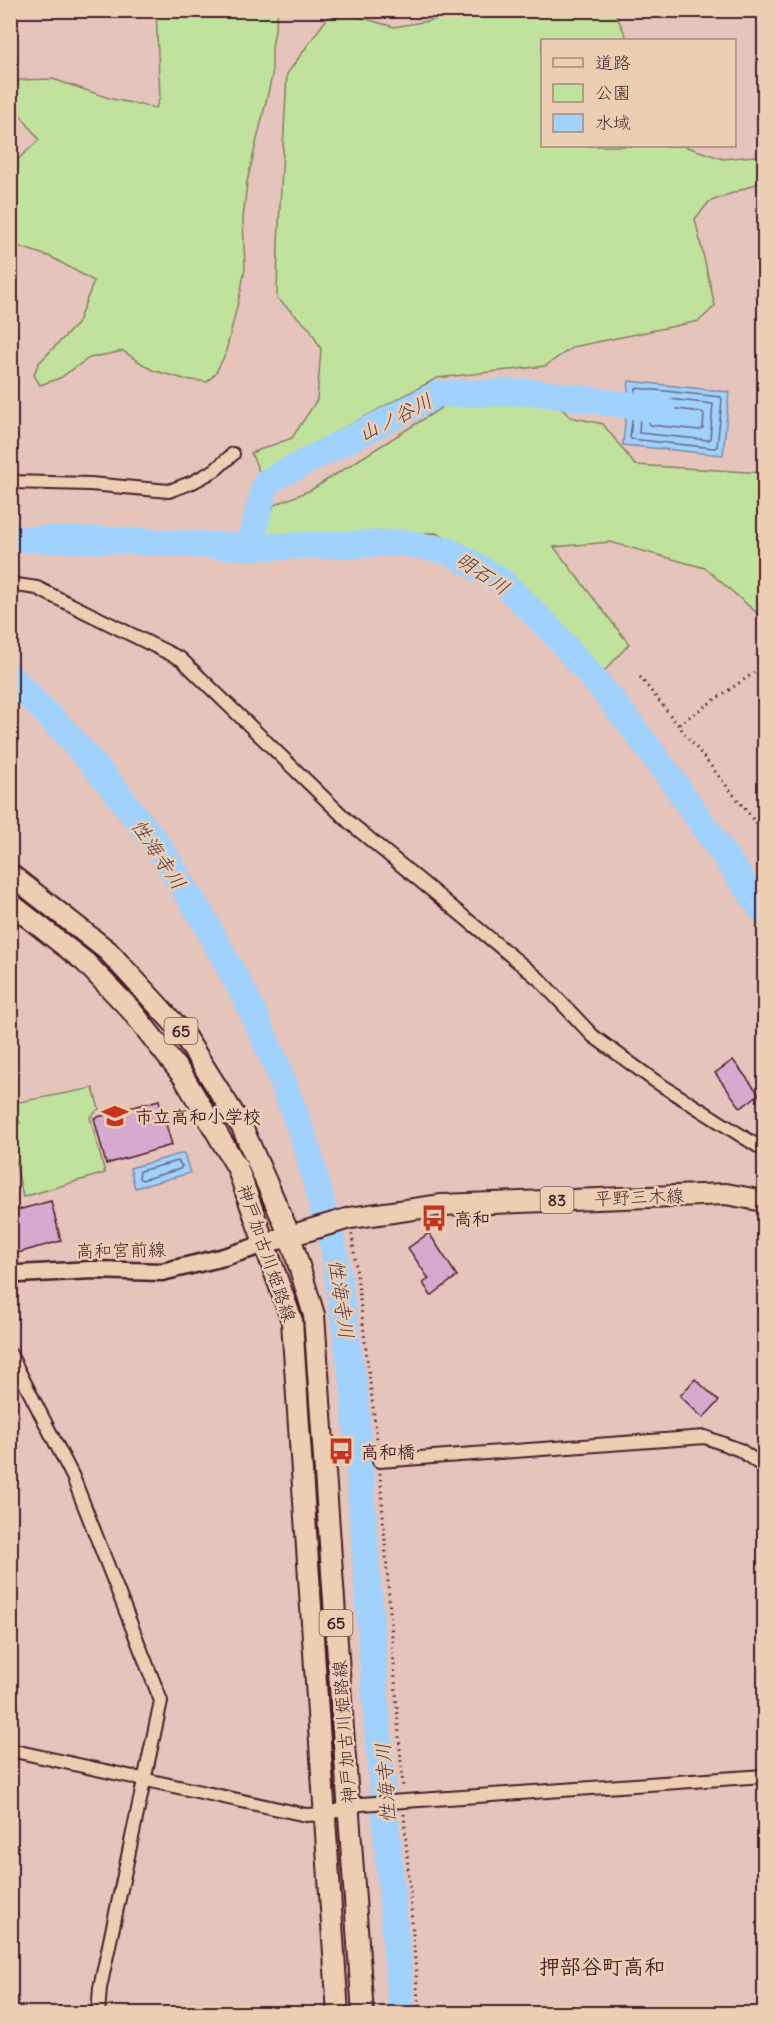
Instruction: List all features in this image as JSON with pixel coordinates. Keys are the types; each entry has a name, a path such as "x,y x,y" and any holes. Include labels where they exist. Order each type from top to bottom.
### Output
{"main road":[{"name":"神戸加古川姫路線","path":"10,874 108,951 182,1032 242,1127 290,1236 314,1316 355,1807 363,2013"},
{"name":"神戸加古川姫路線","path":"10,903 85,962 131,1010 183,1076 237,1167 292,1321 338,2013"},
{"name":"平野三木線","path":"265,1244 350,1218 442,1205 726,1194 765,1201"}],"street":[{"path":"10,482 90,484 169,491 215,470 233,454"},
{"path":"10,584 37,588 181,659 349,822 540,979 593,1036 655,1081 765,1150"},
{"name":"高和宮前線","path":"10,1277 20,1274 92,1270 162,1272 265,1244"},
{"path":"10,1354 73,1476 161,1701 100,1988 98,2013"},
{"path":"379,1461 705,1437 740,1450 765,1467"},
{"path":"10,1750 306,1815 326,1814 355,1807 403,1801 765,1776"}],"path":[{"path":"679,724 765,666"},
{"path":"640,677 765,833"},
{"path":"350,1218 379,1461 419,2013"}],"green space":[{"path":"156,11 278,11 272,48 272,76 247,182 243,219 245,268 225,355 215,374 207,382 184,379 152,370 123,351 89,358 60,378 40,385 34,375 38,364 77,324 94,281 51,257 11,244 11,166 39,140 18,112 14,97 15,89 19,80 53,79 112,99 156,108 160,97"},
{"path":"471,11 614,11 628,39 541,39 541,147 687,147 723,159 764,155 764,181 709,202 695,219 715,306 699,321 573,347 545,366 437,378 260,473 251,453 292,438 317,400 321,349 310,329 277,298 287,74 328,17 352,15 394,27 462,15"},
{"path":"452,401 557,404 570,417 603,424 635,465 764,473 764,619 705,568 610,542 554,547 629,644 600,676 498,566 436,533 262,534 274,505 311,490"},
{"path":"93,1088 99,1109 90,1117 105,1173 23,1197 11,1140 11,1126 20,1123 14,1103"}],"water":[{"path":"629,381 729,392 723,455 623,445"},
{"path":"184,1153 190,1173 135,1188 130,1168"}],"building":[{"path":"733,1060 759,1094 741,1108 715,1073"},
{"path":"159,1100 172,1145 106,1164 94,1118"},
{"path":"51,1201 61,1241 10,1255 10,1212"},
{"path":"429,1233 457,1276 431,1296 423,1283 429,1279 408,1248"},
{"path":"695,1379 719,1401 703,1418 680,1396"}],"waterway":[{"name":"山ノ谷川","path":"249,547 266,482 438,394 535,392 662,410"},
{"name":"明石川","path":"10,539 109,540 249,547 405,543 449,551 501,581 552,631 609,697 660,763 764,912"},
{"name":"性海寺川","path":"10,677 67,734 111,785 156,843 204,920 248,1002 275,1062 306,1144 334,1249 354,1388 377,1718 402,2014"}],"place":[{"name":"市立高和小学校","path":"115,1116"},
{"name":"高和","path":"434,1218"},
{"name":"高和橋","path":"341,1451"}],"district":[{"name":"押部谷町高和","path":"602,1966"}]}
